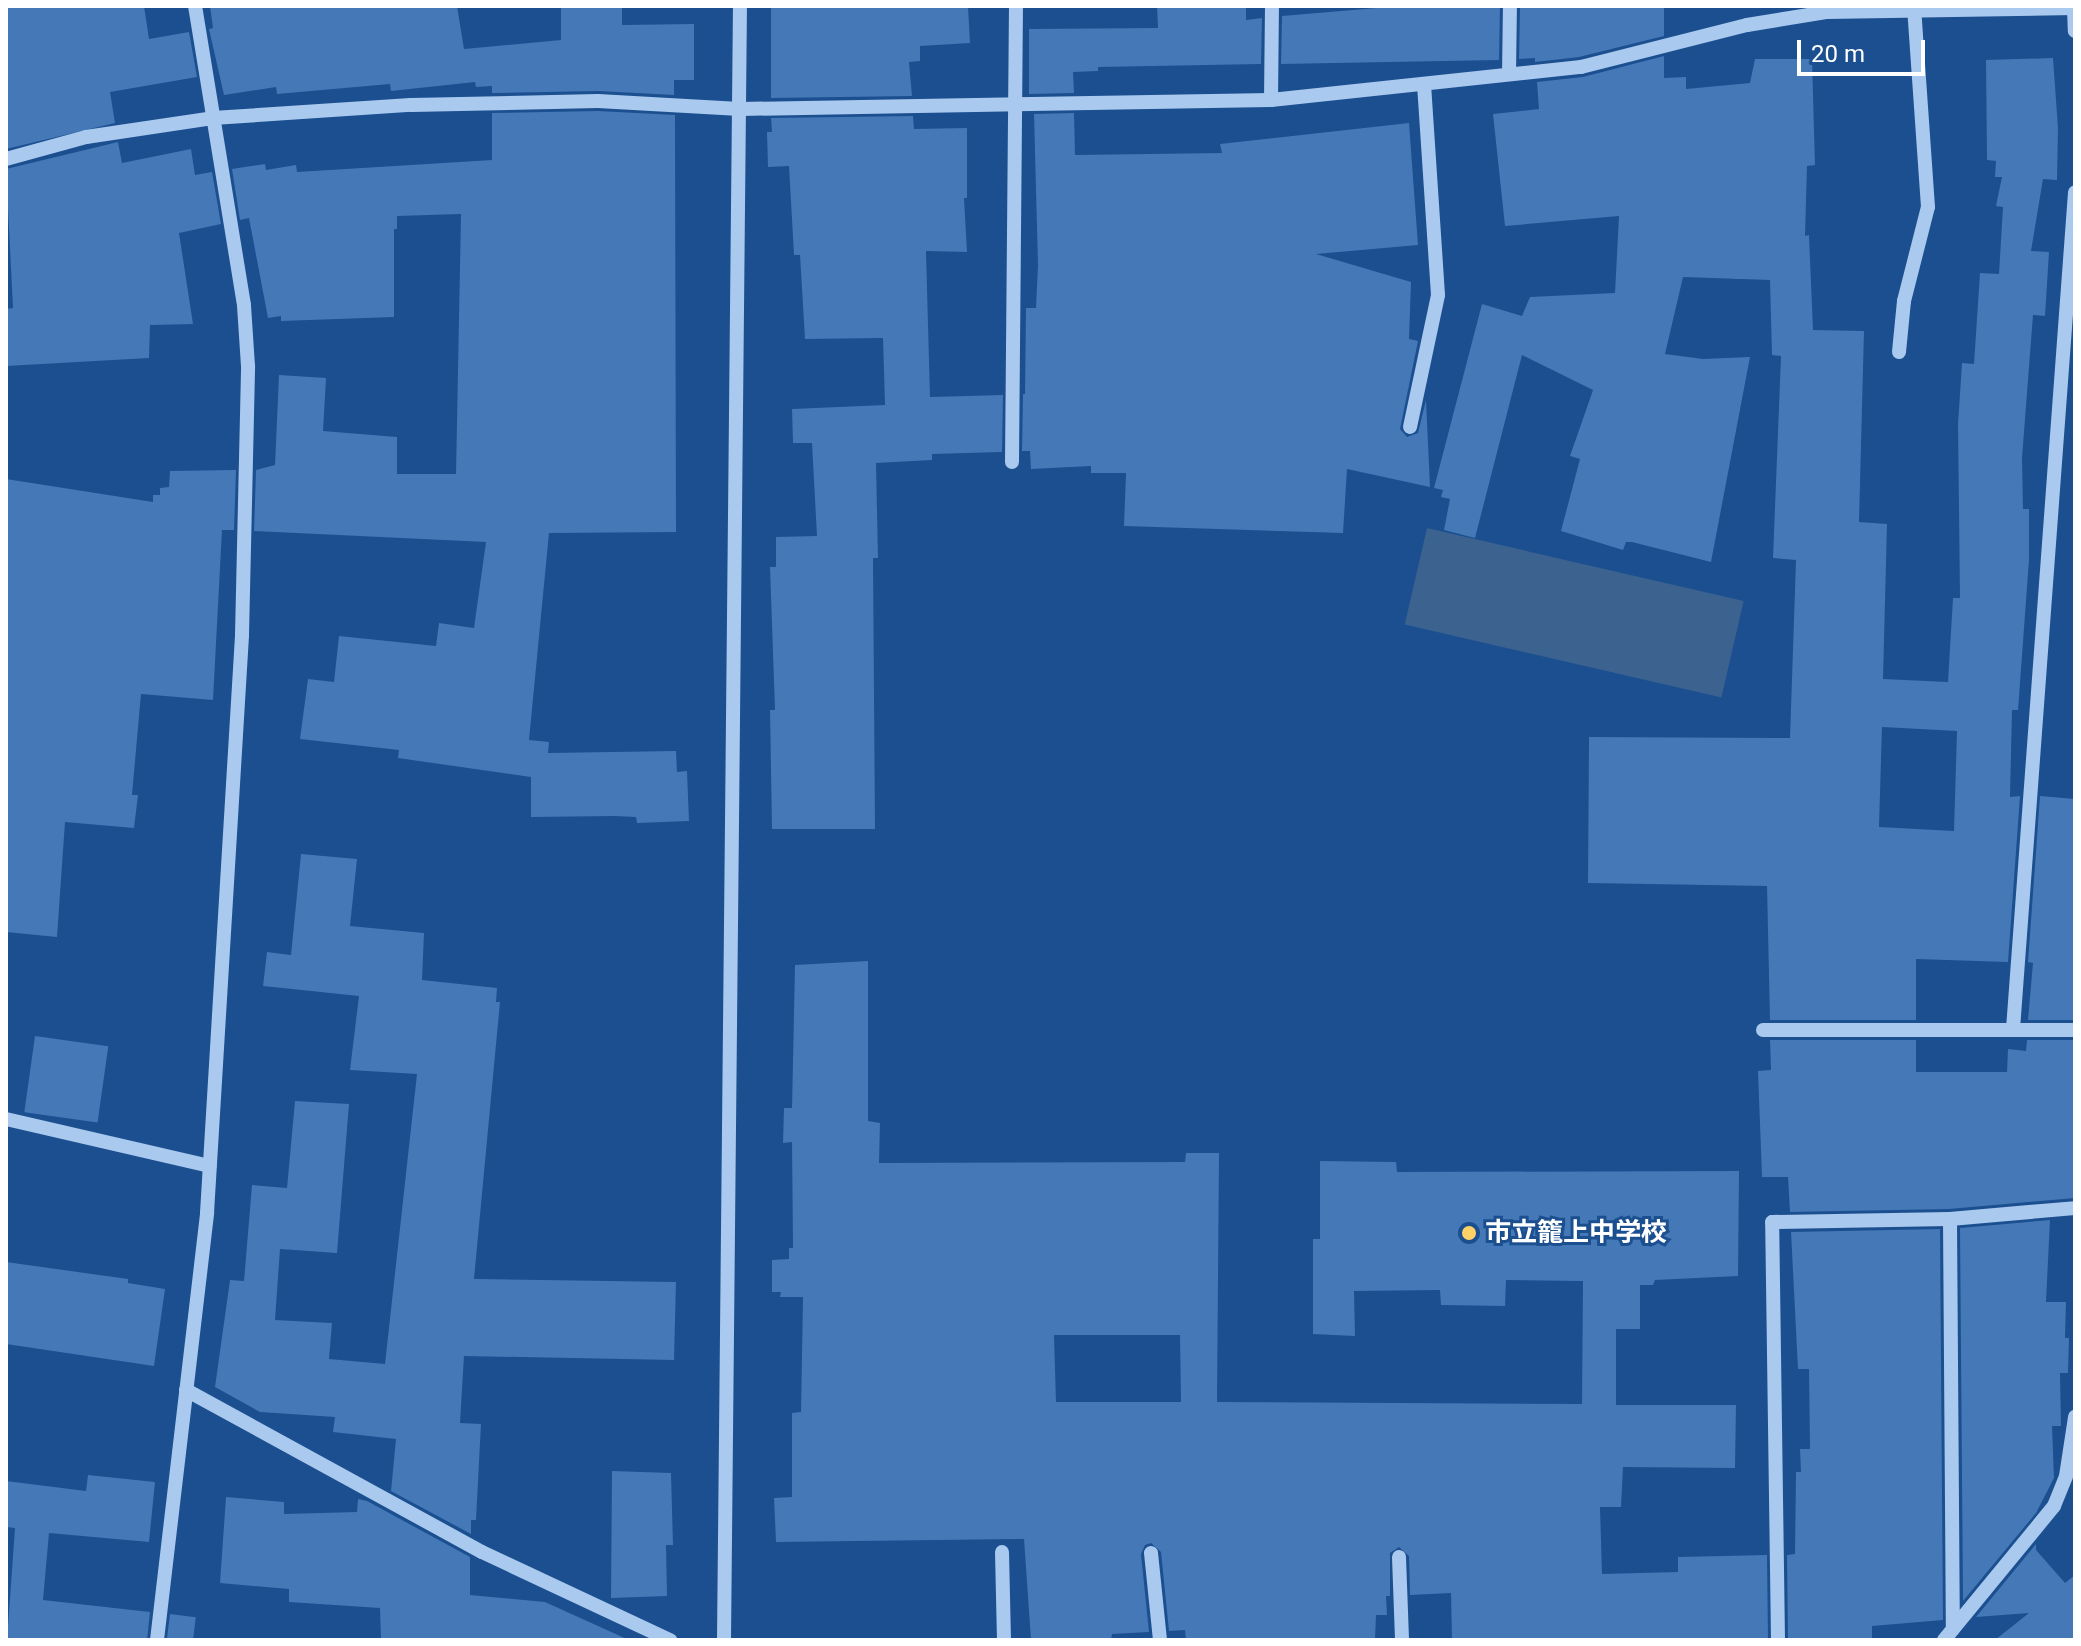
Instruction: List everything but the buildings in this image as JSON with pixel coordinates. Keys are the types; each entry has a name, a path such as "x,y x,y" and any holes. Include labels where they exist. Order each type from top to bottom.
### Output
{"street":[{"path":"157,1640 210,1166 242,635 248,366 244,305 195,6"},
{"path":"724,1640 740,6"},
{"path":"1012,462 1016,6"},
{"path":"1271,100 1272,6"},
{"path":"1509,74 1510,6"},
{"path":"6,159 86,137 213,118 520,100 740,109 1014,107 1271,100 1581,67 1747,25 1826,12 1914,8 2075,8 2075,31"},
{"path":"1899,352 1904,301 1928,207 1914,8"},
{"path":"1410,427 1438,295 1424,84"},
{"path":"2013,1029 2075,192"},
{"path":"1763,1030 2075,1030"},
{"path":"6,1119 210,1166"},
{"path":"1778,1640 1772,1222 1950,1219 2075,1208"},
{"path":"1948,1634 1950,1219"},
{"path":"186,1390 482,1552 670,1640"},
{"path":"1948,1634 2054,1506 2066,1476 2075,1417"},
{"path":"1002,1552 1004,1640"},
{"path":"1151,1553 1160,1640"},
{"path":"1399,1557 1402,1640"}],"water":[{"path":"1427,528 1744,601 1721,698 1405,624"}],"place":[{"name":"市立籠上中学校","path":"1469,1233"}]}
